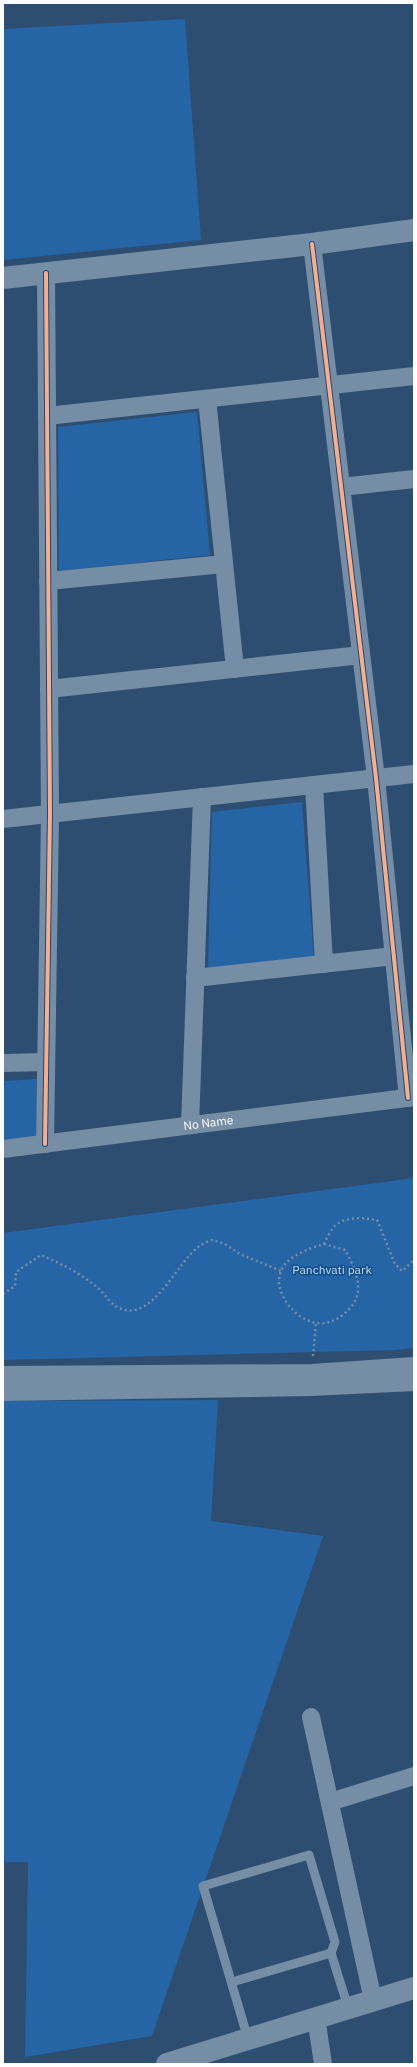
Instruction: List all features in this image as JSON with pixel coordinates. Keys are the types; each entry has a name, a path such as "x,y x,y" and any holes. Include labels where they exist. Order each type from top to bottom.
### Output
{"street":[{"path":"3,278 312,244 414,230"},
{"path":"312,244 376,778 394,956 411,1098"},
{"path":"45,1144 50,814 46,273"},
{"path":"47,416 414,376"},
{"path":"207,399 235,669"},
{"path":"341,487 414,479"},
{"path":"48,581 224,564"},
{"path":"49,688 361,655"},
{"path":"3,819 414,774"},
{"path":"314,785 324,964"},
{"path":"190,1125 202,797"},
{"path":"195,978 394,956"},
{"path":"3,1063 46,1062"},
{"name":"No Name","path":"3,1149 411,1098"},
{"path":"3,1375 312,1373 414,1366"},
{"path":"3,1392 311,1388 414,1382"},
{"path":"311,1717 373,2000"},
{"path":"330,1802 414,1776"},
{"path":"167,2064 248,2040 348,2007 414,1988"},
{"path":"316,2017 322,2064"}],"lane":[{"path":"248,2040 203,1886 309,1855 335,1942 331,1953 348,2007"},
{"path":"232,1982 331,1953"}],"path":[{"path":"324,1244 336,1225 349,1219 365,1218 377,1220 396,1264 402,1271 414,1260"},
{"path":"3,1294 15,1286 16,1272 41,1255 66,1266 100,1290 118,1308 130,1312 143,1307 156,1296 200,1245 212,1240 225,1244 240,1254 281,1271"},
{"path":"324,1244 344,1250 354,1266 358,1280 357,1293 353,1305 343,1316 331,1322 316,1323 293,1310 284,1298 280,1285 281,1271 296,1254 324,1244"},
{"path":"312,1373 316,1323"}],"green space":[{"path":"185,19 201,240 3,260 3,29"},
{"path":"197,412 210,555 59,571 58,427"},
{"path":"302,802 314,958 208,968 212,812"},
{"path":"38,1079 36,1136 3,1140 3,1081"},
{"name":"Panchvati park","path":"414,1178 414,1348 395,1350 3,1360 3,1233"},
{"path":"218,1400 211,1521 323,1536 152,2036 25,2057 28,1862 3,1862 3,1401"}],"cycle path":[{"path":"312,244 376,778 408,1098"},
{"path":"45,1144 50,814 46,273"}]}
